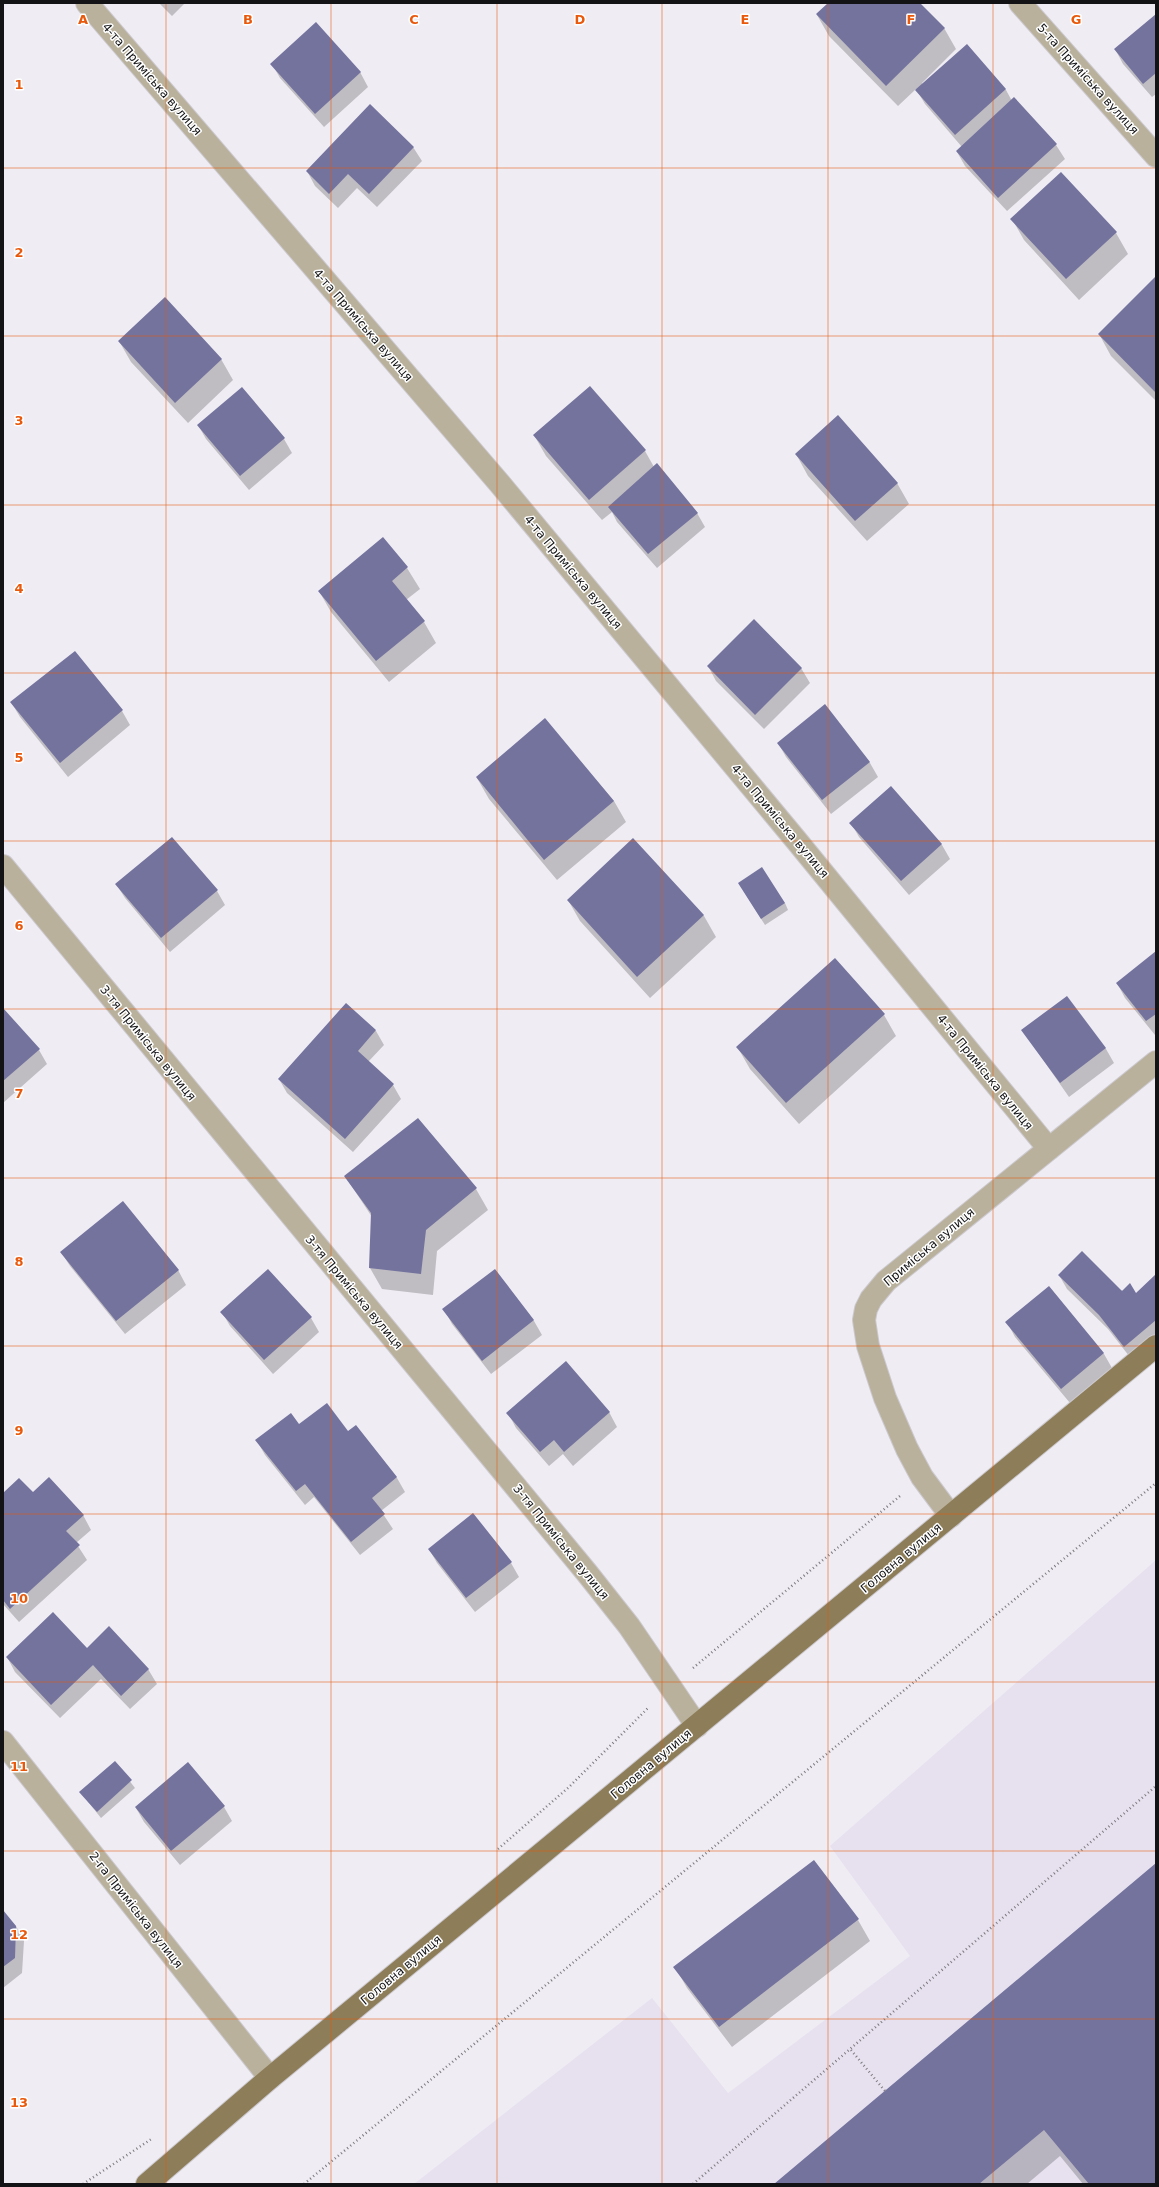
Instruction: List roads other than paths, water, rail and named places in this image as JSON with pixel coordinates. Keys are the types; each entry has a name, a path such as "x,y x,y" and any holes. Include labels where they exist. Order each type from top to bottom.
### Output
{"main road":[{"name":"Головна вулиця","path":"147,2184 270,2078 1156,1346"}],"street":[{"name":"4-та Приміська вулиця","path":"87,3 500,484 796,840 1049,1149"},
{"name":"5-та Приміська вулиця","path":"1020,3 1156,156"},
{"name":"3-тя Приміська вулиця","path":"3,866 587,1572 629,1626 669,1687 697,1726"},
{"name":"Приміська вулиця","path":"951,1516 922,1477 894,1422 876,1372 865,1332 866,1309 871,1299 886,1281 1156,1062"},
{"name":"2-га Приміська вулиця","path":"3,1742 270,2078"}]}
